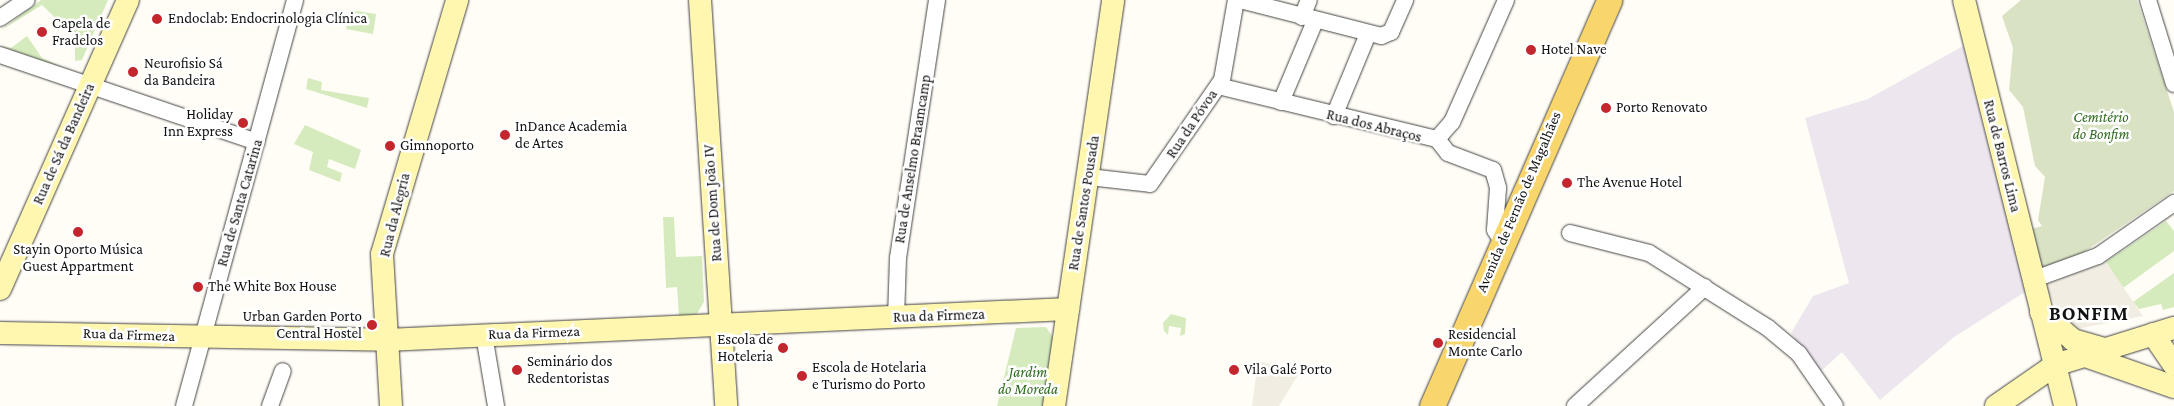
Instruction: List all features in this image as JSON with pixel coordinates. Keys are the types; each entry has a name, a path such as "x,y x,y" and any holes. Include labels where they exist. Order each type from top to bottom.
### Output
{"main road":[{"name":"Avenida de Fernão de Magalhães","path":"1432,406 1502,241 1609,0"}],"street":[{"path":"0,18 27,0"},
{"name":"Rua de Sá da Bandeira","path":"0,289 128,0"},
{"name":"Rua de Santa Catarina","path":"184,406 295,0"},
{"name":"Rua da Alegria","path":"391,406 382,254 457,0"},
{"name":"Rua de Dom João IV","path":"700,0 726,406"},
{"name":"Rua de Anselmo Braamcamp","path":"896,318 899,251 937,0"},
{"name":"Rua de Santos Pousada","path":"1054,406 1089,177 1113,0"},
{"name":"Rua da Póvoa","path":"1089,177 1150,184 1218,86 1224,74 1236,0"},
{"path":"1240,0 1308,19 1381,36 1391,32 1404,0"},
{"path":"1281,102 1308,19 1309,0"},
{"name":"Rua dos Abraços","path":"1218,86 1334,116 1438,139 1452,122 1506,0"},
{"name":"Rua de Barros Lima","path":"1964,0 2032,280 2065,406"},
{"path":"2148,0 2174,84"},
{"path":"1334,116 1368,34"},
{"path":"0,55 257,142"},
{"path":"1438,139 1448,153 1493,170 1498,188 1495,230 1502,241"},
{"path":"2032,280 2098,256 2174,203"},
{"path":"1570,233 1649,253 1705,287 1790,344 1835,406"},
{"path":"1576,406 1705,287"},
{"name":"Rua da Firmeza","path":"0,333 202,337 292,345 1068,309"},
{"path":"2041,312 2089,348 2174,387"},
{"path":"1996,406 2055,365 2089,348 2164,331 2174,365"},
{"path":"484,335 496,406"},
{"path":"270,406 284,371"}],"shaded area":[{"path":"1963,46 2025,292 1954,337 1880,400 1842,352 1819,373 1791,333 1813,296 1849,283 1805,118 1868,99"},
{"path":"2106,262 2143,316 2076,329 2063,321 2045,285"},
{"path":"1258,361 1300,372 1279,406 1252,406"}],"green space":[{"path":"41,0 108,0 82,60 75,61 75,37 42,5 0,31"},
{"name":"Cemitério do Bonfim","path":"2021,0 2137,0 2174,112 2174,191 2078,256 2042,268 2031,229 2042,226 2038,220 2045,177 2035,166 2023,107 2009,90 2013,48 2002,16"},
{"path":"351,10 376,14 373,34 346,29"},
{"path":"27,36 42,58 67,69 0,46 11,48"},
{"path":"308,78 322,82 321,90 369,98 367,108 306,89"},
{"path":"305,125 361,150 355,169 329,159 327,167 342,173 340,182 309,170 313,152 294,144"},
{"path":"663,217 674,217 676,257 702,256 704,302 696,315 679,317 677,287 666,288"},
{"path":"2166,221 2174,231 2174,251 2123,288 2106,262"},
{"path":"2174,273 2174,307 2163,310 2161,304 2139,309 2133,302"},
{"path":"1171,314 1186,318 1185,334 1180,336 1181,328 1169,326 1168,335 1164,331 1163,323"},
{"name":"Jardim do Moreda","path":"1046,327 1057,343 1047,406 997,406 1016,328"}],"place":[{"name":"Endoclab: Endocrinologia Clínica","path":"157,19"},
{"name":"Capela de Fradelos","path":"42,32"},
{"name":"Hotel Nave","path":"1531,50"},
{"name":"Neurofisio Sá da Bandeira","path":"133,72"},
{"name":"Porto Renovato","path":"1606,108"},
{"name":"Holiday Inn Express","path":"243,123"},
{"name":"InDance Academia de Artes","path":"505,135"},
{"name":"Gimnoporto","path":"390,146"},
{"name":"The Avenue Hotel","path":"1567,183"},
{"name":"Stayin Oporto Música Guest Appartment","path":"78,232"},
{"name":"The White Box House","path":"198,287"},
{"name":"Urban Garden Porto Central Hostel","path":"372,325"},
{"name":"Residencial Monte Carlo","path":"1438,343"},
{"name":"Escola de Hoteleria","path":"783,348"},
{"name":"Seminário dos Redentoristas","path":"517,370"},
{"name":"Vila Galé Porto","path":"1234,370"},
{"name":"Escola de Hotelaria e Turismo do Porto","path":"802,376"}],"district":[{"name":"BONFIM","path":"2089,313"}]}
